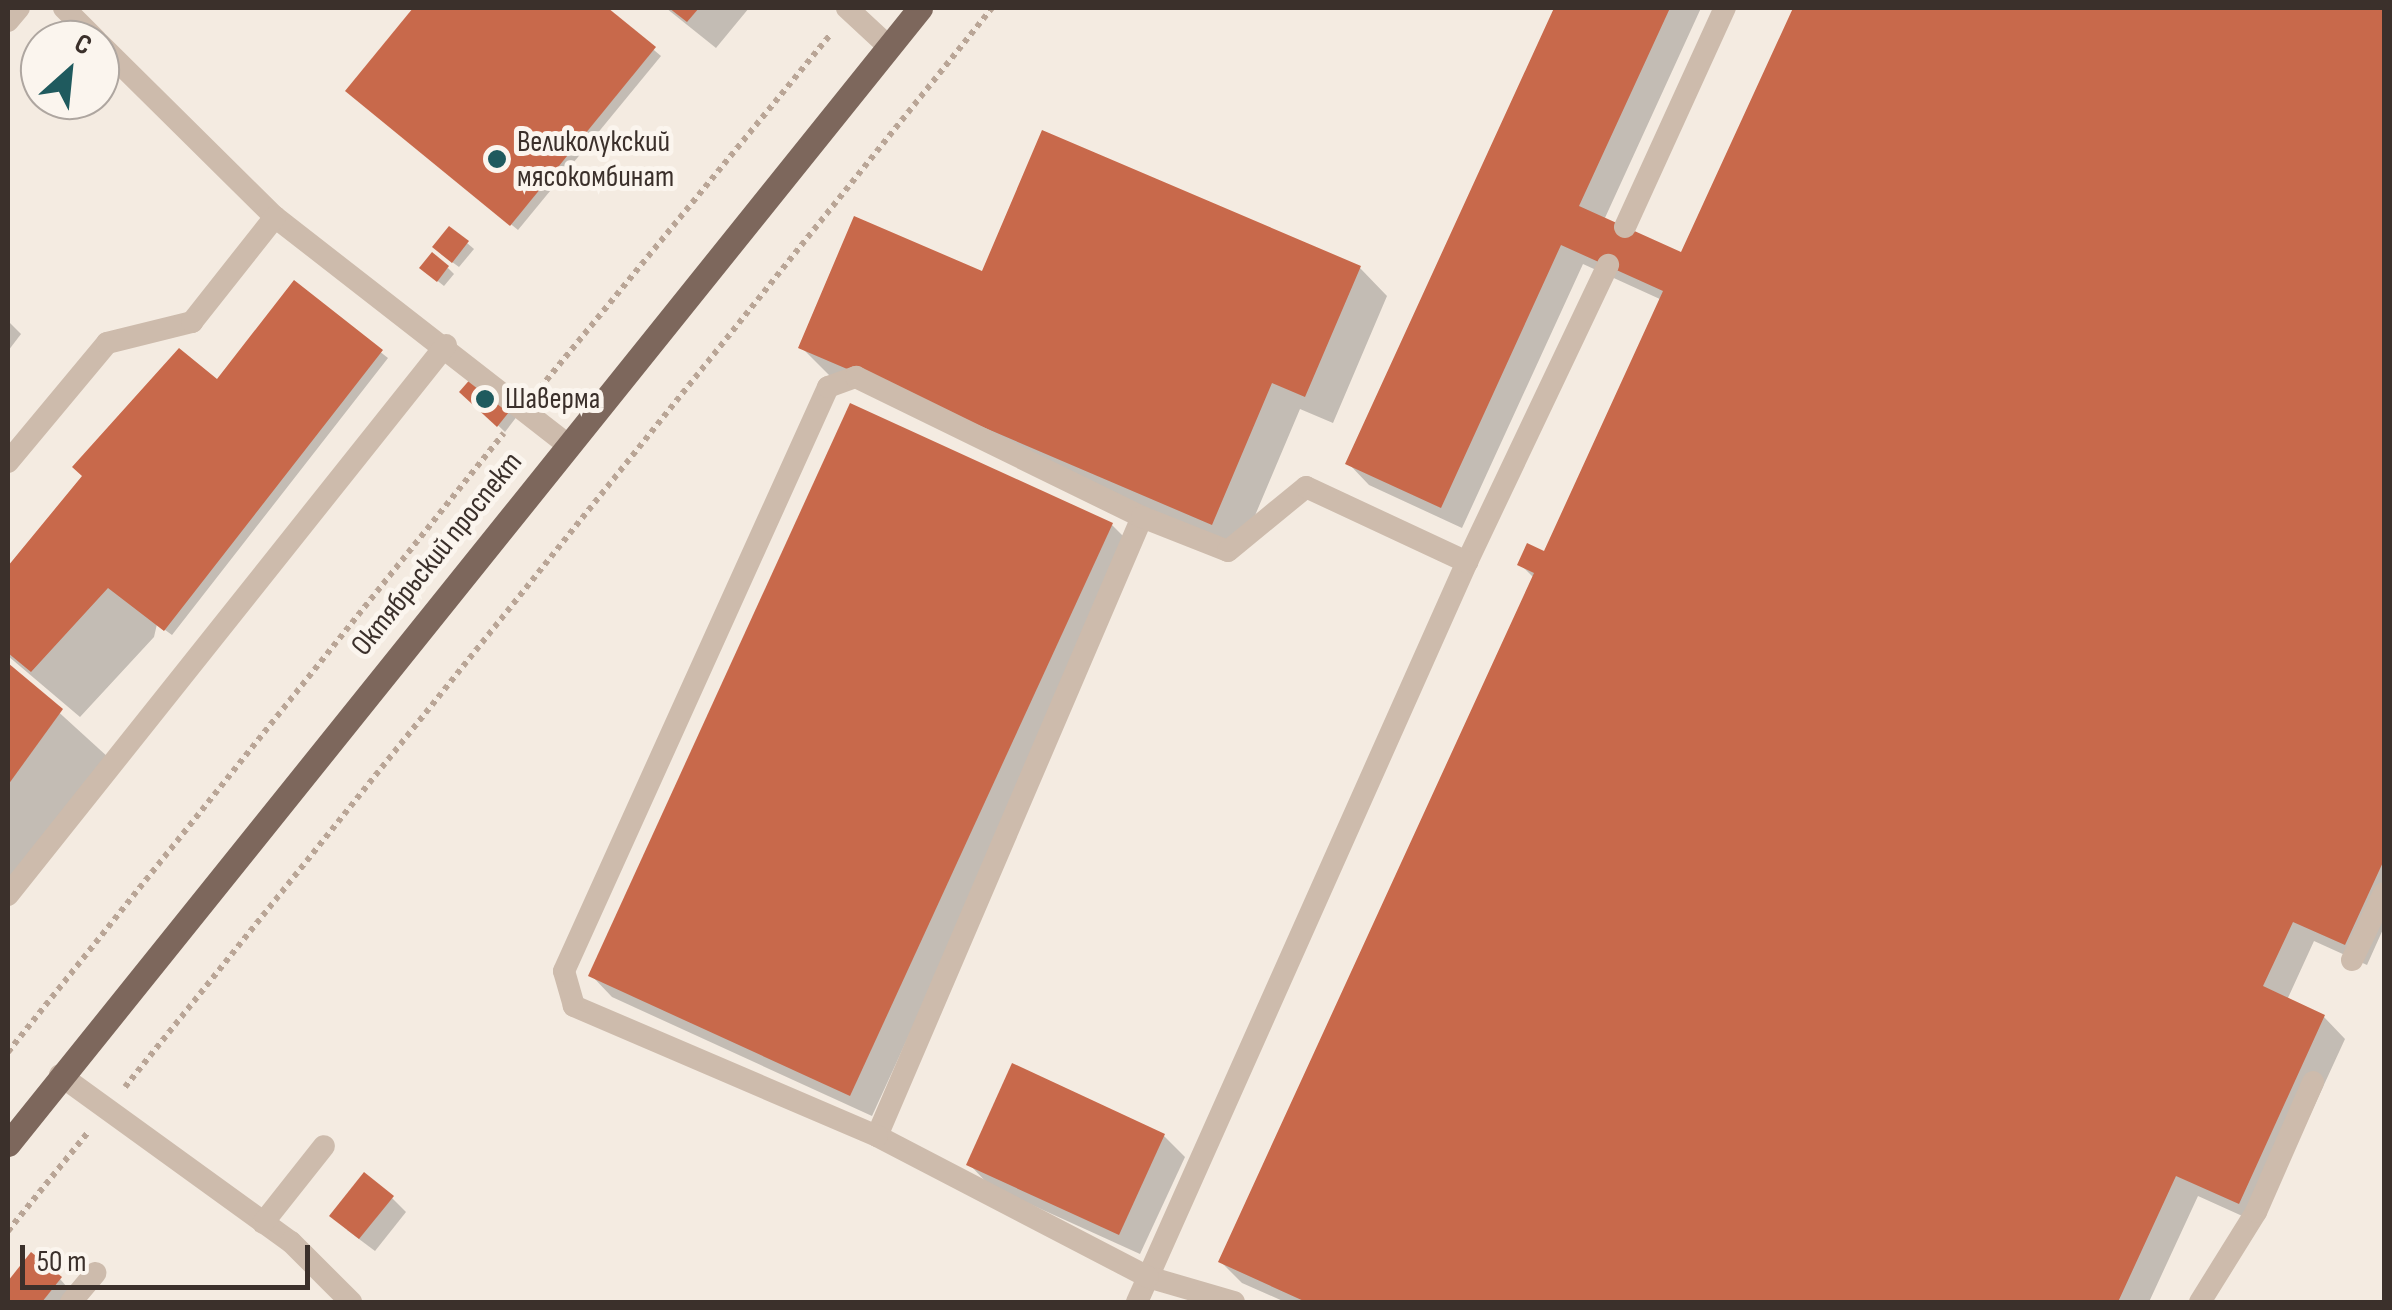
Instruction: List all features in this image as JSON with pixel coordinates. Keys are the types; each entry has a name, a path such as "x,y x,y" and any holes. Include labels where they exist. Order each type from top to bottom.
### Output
{"main road":[{"name":"Октябрьский проспект","path":"8,1144 920,8"}],"lane":[{"path":"8,21 19,8"},
{"path":"1625,227 1724,8"},
{"path":"848,9 889,48"},
{"path":"120,64 276,217 446,345 567,444"},
{"path":"8,462 108,343 192,322 276,217"},
{"path":"1137,1302 1467,562 1608,265"},
{"path":"8,895 446,345"},
{"path":"1234,1302 1148,1277 876,1136 574,1006 564,971 828,387 856,377 1142,517 1228,552 1306,487 1467,562"},
{"path":"876,1136 1142,517"},
{"path":"2352,960 2384,893"},
{"path":"60,1076 264,1223 351,1302"},
{"path":"2200,1302 2256,1212 2314,1082"},
{"path":"264,1223 324,1146"},
{"path":"71,1302 95,1273"}],"path":[{"path":"8,1231 992,8"},
{"path":"8,1052 848,9"}],"building":[{"name":"Великолукский мясокомбинат","path":"413,8 608,8 656,47 510,226 345,91"},
{"path":"669,8 699,8 687,22"},
{"path":"1554,8 1670,8 1579,206 1681,252 1793,8 2384,8 2384,860 2345,945 2293,922 2263,986 2325,1015 2239,1204 2176,1176 2118,1302 1306,1302 1218,1262 1534,573 1517,565 1527,543 1544,551 1663,291 1561,245 1441,508 1345,464"},
{"path":"1042,130 1361,266 1305,397 1272,383 1212,525 798,348 854,216 982,271"},
{"path":"449,226 469,241 452,263 432,247"},
{"path":"432,252 449,266 437,282 419,268"},
{"path":"294,280 383,350 164,631 108,588 31,672 8,653 8,566 82,476 72,467 179,348 217,379"},
{"name":"Шаверма","path":"473,376 513,407 497,427 459,392"},
{"path":"850,403 1113,523 850,1096 588,976"},
{"path":"8,663 63,709 8,785"},
{"path":"1012,1063 1165,1134 1119,1235 966,1165"},
{"path":"364,1172 394,1196 359,1239 329,1216"},
{"path":"31,1252 62,1277 42,1302 8,1302 8,1281"}],"place":[{"name":"Великолукский мясокомбинат","path":"497,159"},
{"name":"Шаверма","path":"485,399"}]}
